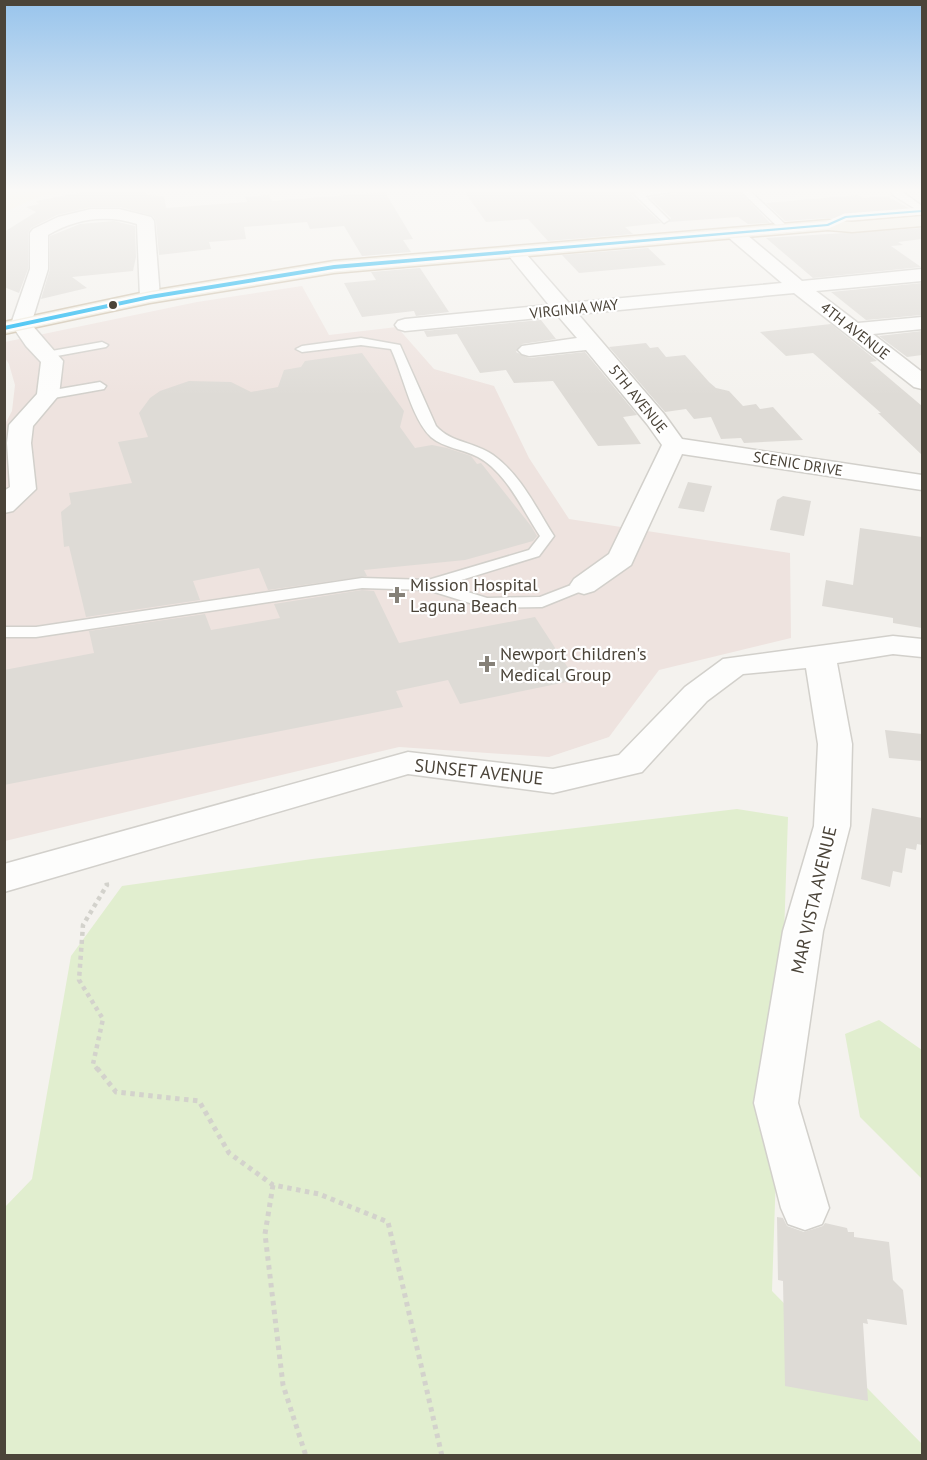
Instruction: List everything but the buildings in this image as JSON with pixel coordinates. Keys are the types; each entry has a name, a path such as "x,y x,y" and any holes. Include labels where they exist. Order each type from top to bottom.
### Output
{"highway":[{"path":"13,326 150,297 334,267 423,259"}],"street":[{"path":"4,504 23,489 19,442 21,425 48,395 52,361 13,326 39,270 39,259"},
{"path":"148,259 150,297"},
{"name":"5TH AVENUE","path":"521,259 656,419 674,445 621,559 584,585"},
{"name":"4TH AVENUE","path":"765,259 853,330 913,368 922,382"},
{"name":"VIRGINIA WAY","path":"405,325 922,275"},
{"path":"853,330 922,323"},
{"path":"529,350 593,343"},
{"name":"SCENIC DRIVE","path":"674,445 922,483"},
{"path":"820,657 893,645 922,648"},
{"name":"SUNSET AVENUE","path":"4,878 408,763 553,781 630,764 696,694 734,666 820,657"},
{"name":"MAR VISTA AVENUE","path":"805,1208 776,1103 803,931 832,826 835,744 820,657"}],"lane":[{"path":"302,349 365,340 381,341 396,347 417,401 435,433 489,458 507,474 547,536 534,553 429,585"},
{"path":"46,356 102,345"},
{"path":"48,395 100,386"},
{"path":"4,632 36,632 362,584 429,585 486,603 542,602 584,585"}],"path":[{"path":"105,849 107,885 83,925 79,980 103,1019 93,1064 116,1092 199,1101 229,1153 273,1185 319,1194 388,1222 442,1455"},
{"path":"273,1185 265,1233 282,1374 306,1455"}],"shaded area":[{"name":"Mission Hospital Laguna Beach","path":"302,286 329,335 397,327 434,369 494,386 529,458 569,519 790,553 791,638 659,670 609,737 549,757 399,747 5,841 4,426 12,411 15,385 5,358 5,342 197,302"}],"green space":[{"path":"737,809 788,817 772,1291 922,1444 922,1455 5,1456 5,1207 32,1179 71,956 122,886 312,859"},
{"path":"879,1020 922,1050 922,1179 860,1117 845,1034"}],"transit line":[{"path":"4,328 150,297 334,267 427,259"}],"place":[{"name":"Mission Hospital Laguna Beach","path":"397,595"},
{"name":"Newport Children's Medical Group","path":"487,664"}]}
